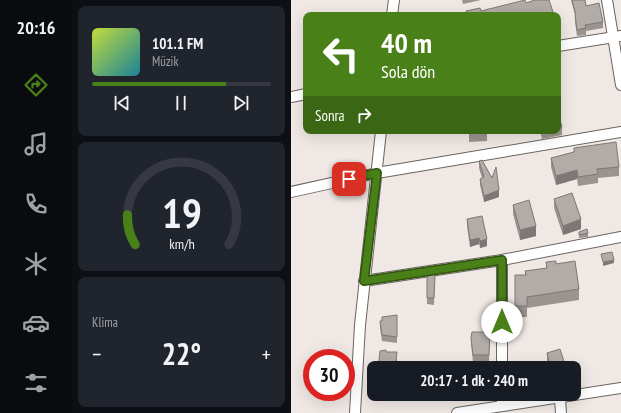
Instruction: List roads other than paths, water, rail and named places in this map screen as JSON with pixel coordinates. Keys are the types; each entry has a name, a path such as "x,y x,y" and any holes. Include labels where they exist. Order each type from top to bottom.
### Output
{"street":[{"path":"392,12 394,0"},
{"path":"607,0 617,36 621,85"},
{"path":"561,45 617,36"},
{"path":"291,97 303,95"},
{"path":"291,192 377,173 621,132"},
{"path":"355,413 364,281 381,134"},
{"path":"364,281 502,260 621,237"},
{"path":"502,260 502,361"},
{"path":"581,395 621,388"},
{"path":"501,401 501,406"},
{"path":"457,413 542,401"},
{"path":"559,401 561,413"}]}
